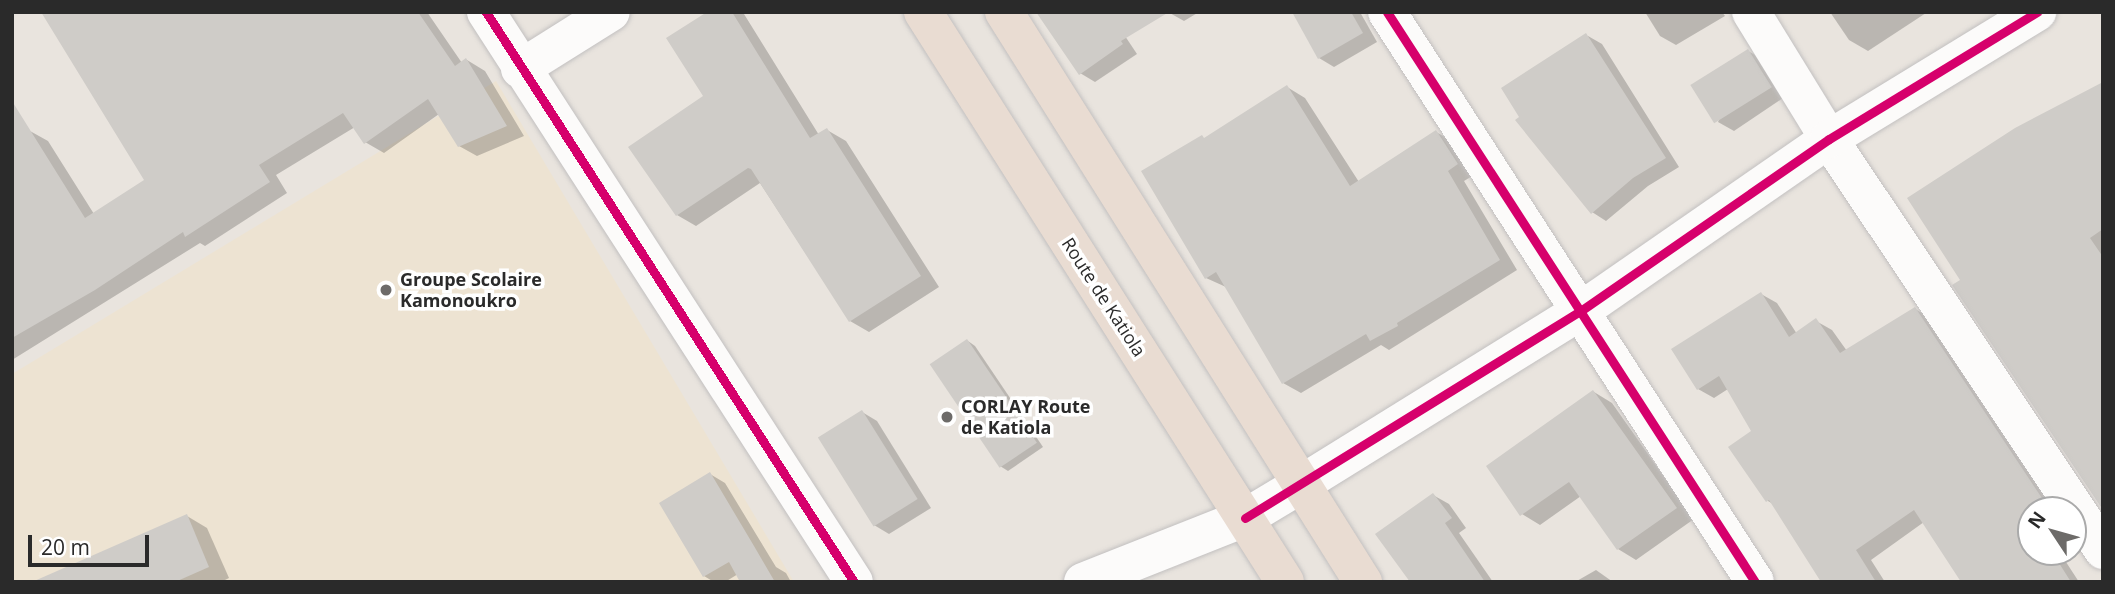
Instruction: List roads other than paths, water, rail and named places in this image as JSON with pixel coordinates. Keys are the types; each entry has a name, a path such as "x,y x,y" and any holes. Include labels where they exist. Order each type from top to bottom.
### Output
{"highway":[{"name":"Route de Katiola","path":"923,12 1285,582"},
{"path":"1004,12 1363,582"}],"street":[{"path":"486,12 520,69 854,582"},
{"path":"520,69 611,12"},
{"path":"1387,12 1578,312 1755,582"},
{"path":"1751,12 1829,139 2103,550"},
{"path":"1083,582 1245,518 1578,312 1829,139 2037,12"}],"place":[{"name":"Groupe Scolaire Kamonoukro","path":"386,290"},
{"name":"CORLAY Route de Katiola","path":"947,417"}]}
